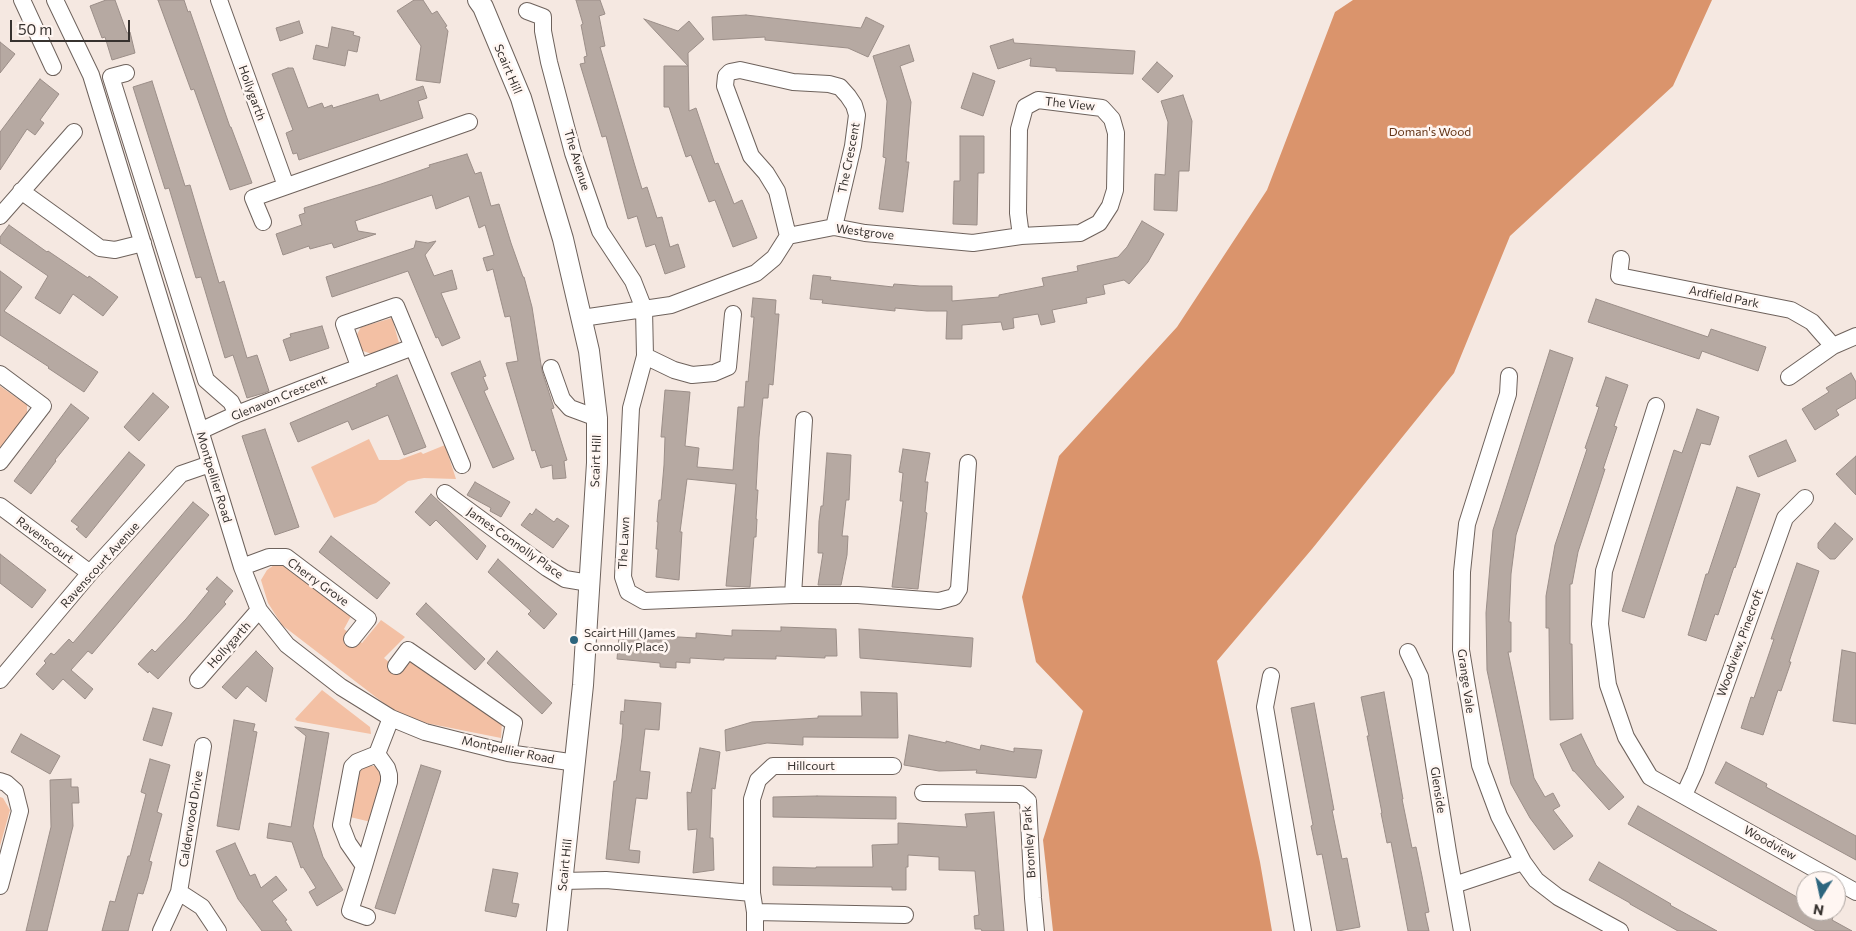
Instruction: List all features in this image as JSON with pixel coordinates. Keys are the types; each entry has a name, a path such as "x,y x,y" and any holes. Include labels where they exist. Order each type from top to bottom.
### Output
{"street":[{"path":"22,0 53,67"},
{"name":"Hollygarth","path":"219,0 286,186"},
{"name":"Montpellier Road","path":"58,1 91,75 242,567 259,610 287,645 341,687 390,718 425,732 508,752 576,763"},
{"name":"Scairt Hill","path":"485,2 534,137 563,239 589,350 597,418 589,583 576,763 557,931"},
{"name":"The Avenue","path":"527,11 543,17 543,31 549,62 573,153 600,230 609,247 623,264 633,281 644,309"},
{"name":"The Crescent","path":"788,236 777,191 766,173 751,156 725,86 726,76 730,72 740,70 793,82 829,84 840,87 854,104 857,115 853,146 834,227"},
{"path":"126,73 112,77 206,380 231,402 237,414"},
{"name":"The View","path":"1038,100 1102,108 1112,119 1116,134 1115,190 1110,206 1099,222 1080,233 1022,236 1018,213 1018,129 1025,107 1038,100"},
{"path":"263,222 253,198 469,122"},
{"path":"0,216 74,132"},
{"path":"21,191 100,248 115,250 143,243"},
{"name":"Westgrove","path":"788,236 834,227 865,233 973,243 1022,236"},
{"path":"582,318 671,305 756,273 774,258 788,236"},
{"name":"Ardfield Park","path":"1621,259 1619,276 1790,310 1812,322 1833,346"},
{"path":"359,366 344,324 396,306 462,464"},
{"name":"The Lawn","path":"644,309 645,356 631,408 622,577 628,592 644,601 793,595 858,595 939,601 954,597 959,589 968,463"},
{"path":"645,356 674,370 692,375 714,373 728,367 733,314"},
{"path":"1789,377 1833,346 1856,336"},
{"name":"Glenavon Crescent","path":"200,431 237,414 413,347"},
{"path":"551,368 562,399 570,408 597,418"},
{"path":"0,374 43,406 0,462"},
{"name":"Grange Vale","path":"1509,376 1508,394 1467,524 1462,572 1461,650 1480,765 1499,816 1523,862 1536,880 1558,897 1620,931"},
{"name":"Woodview","path":"1656,406 1604,571 1600,624 1608,689 1626,737 1650,777 1856,892"},
{"path":"793,595 804,420"},
{"name":"Ravenscourt Avenue","path":"0,680 90,574 181,474 210,464"},
{"name":"James Connolly Place","path":"445,493 548,568 566,579 589,583"},
{"name":"Woodview, Pinecroft","path":"1684,795 1695,770 1785,518 1805,498"},
{"name":"Ravenscourt","path":"0,506 90,574"},
{"name":"Cherry Grove","path":"242,567 269,557 286,557 368,619 352,638"},
{"name":"Hollygarth","path":"198,680 259,610"},
{"path":"396,666 408,650 514,723 508,752"},
{"name":"Glenside","path":"1408,652 1420,677 1462,931"},
{"path":"1271,676 1264,707 1303,931"},
{"path":"378,754 390,718"},
{"name":"Calderwood Drive","path":"161,931 179,892 203,746"},
{"path":"367,917 350,911 389,782 387,768 378,754"},
{"path":"364,866 348,843 342,825 352,767 357,762 378,754"},
{"name":"Hillcourt","path":"755,931 752,893 752,798 758,780 772,766 893,766"},
{"path":"0,781 6,783 15,791 20,811 0,886"},
{"name":"Bromley Park","path":"922,793 1020,794 1028,802 1032,898 1036,931"},
{"path":"1454,885 1523,862"},
{"path":"563,880 606,880 752,893"},
{"path":"179,892 202,907 218,931"},
{"path":"755,912 905,915"}],"shaded area":[{"path":"392,318 399,343 372,354 360,350 354,340 361,327"},
{"path":"0,386 27,405 27,415 0,448"},
{"path":"369,439 379,460 399,460 421,452 423,454 445,445 456,479 424,478 408,481 376,503 334,518 311,467"},
{"path":"283,564 351,616 344,629 362,643 381,620 405,637 384,658 400,671 412,661 502,722 501,738 421,722 394,711 282,625 268,603 261,580 267,570 274,565"},
{"path":"322,690 370,727 371,734 297,721 295,719"},
{"path":"364,766 374,766 381,769 382,776 371,822 350,817 358,772"},
{"path":"0,797 3,798 10,810 0,846"}],"green space":[{"name":"Doman's Wood","path":"1353,0 1712,0 1673,86 1510,236 1454,373 1312,549 1217,661 1260,862 1272,931 1053,931 1043,840 1083,711 1036,662 1022,597 1059,456 1177,327 1267,190 1335,12"}],"building":[{"path":"106,0 115,0 127,33 130,32 135,53 112,60 105,37 102,38 90,6"},
{"path":"158,0 184,0 188,12 190,11 230,127 252,183 230,190 194,89 191,90"},
{"path":"414,0 423,0 432,14 437,11 447,26 445,27 448,31 440,83 416,80 421,46 397,11"},
{"path":"576,0 600,0 605,14 599,16 605,46 600,47 642,189 647,187 657,218 662,217 670,247 678,244 685,267 665,274 655,244 646,247 637,216 628,219 606,136 602,137 580,64 585,63 584,57 587,56 581,25 583,24"},
{"path":"746,15 861,28 866,17 884,26 868,57 848,48 765,40 765,37 713,40 712,17"},
{"path":"644,19 678,31 689,21 704,39 688,53 689,111 696,108 715,164 718,163 734,204 742,200 757,238 733,247 715,200 709,202 691,155 686,157 669,107 664,107 664,66 688,66"},
{"path":"299,21 303,33 280,41 276,28"},
{"path":"332,27 354,32 353,35 360,37 357,52 348,50 345,66 313,59 316,45 328,48"},
{"path":"1013,39 1014,43 1135,51 1133,74 1056,71 1056,68 1030,66 1031,58 998,69 990,46"},
{"path":"0,42 15,54 0,73"},
{"path":"909,45 914,61 900,66 911,102 906,162 909,162 903,212 879,209 886,158 883,157 887,101 873,56"},
{"path":"1157,62 1173,76 1158,93 1142,79"},
{"path":"293,68 308,108 322,103 324,108 332,105 333,108 378,94 380,101 423,86 427,98 418,101 423,118 299,160 297,153 293,154 286,133 293,130 272,74"},
{"path":"973,73 995,81 983,116 961,108"},
{"path":"40,79 59,94 40,120 44,123 35,135 27,129 0,170 0,132"},
{"path":"152,81 185,186 190,185 219,283 224,281 247,358 257,355 269,391 264,393 247,398 233,355 225,358 201,277 196,278 169,188 165,189 133,87"},
{"path":"1183,95 1192,121 1189,171 1179,171 1177,211 1154,210 1155,174 1165,175 1168,122 1161,101"},
{"path":"960,136 984,136 984,173 978,173 977,225 953,224 954,181 960,181"},
{"path":"467,154 475,174 481,172 491,206 499,204 524,277 532,307 542,371 554,408 551,409 567,460 564,461 566,478 553,479 552,465 541,468 535,450 532,451 506,363 518,361 510,316 505,317 493,269 487,271 483,258 494,255 485,225 479,228 469,196 436,209 432,195 355,221 358,231 376,234 334,248 332,243 310,249 309,246 283,255 276,234 302,225 299,215 305,213 304,208 381,184 430,167 429,165"},
{"path":"1142,221 1164,234 1148,262 1129,284 1124,280 1103,285 1105,294 1086,298 1087,303 1052,310 1055,322 1041,325 1038,314 1013,318 1014,328 1003,330 1001,322 962,325 962,339 946,339 947,311 895,308 895,311 822,303 823,300 810,299 813,275 831,277 830,280 893,287 894,284 952,286 952,301 999,297 999,295 1044,286 1042,278 1078,271 1077,266 1118,257 1127,247"},
{"path":"9,225 47,252 88,278 89,276 118,297 103,316 73,294 60,314 35,298 48,276 0,243 0,237"},
{"path":"416,241 428,243 436,241 425,255 434,276 452,270 457,289 441,293 460,338 442,346 438,337 436,338 408,271 332,297 326,277 414,248"},
{"path":"0,271 22,287 4,311 98,372 84,392 0,335"},
{"path":"753,298 776,300 775,314 779,314 773,385 769,384 768,398 763,398 756,490 758,490 756,537 754,537 750,587 726,586 736,484 687,479 680,532 682,532 679,580 656,577 657,522 664,465 665,437 661,437 665,390 690,392 685,446 699,448 697,467 733,470 738,407 744,407 746,381 748,382 754,317 751,317"},
{"path":"1596,299 1708,337 1711,329 1766,347 1758,371 1702,351 1699,359 1588,322"},
{"path":"322,326 329,348 290,361 283,340 291,337 290,334"},
{"path":"1550,350 1573,358 1516,535 1511,574 1509,622 1511,622 1511,652 1508,652 1534,778 1545,797 1553,793 1560,806 1553,810 1573,836 1554,850 1530,818 1511,784 1487,670 1486,613 1493,530"},
{"path":"480,361 486,376 483,377 488,389 484,391 514,459 493,468 451,373"},
{"path":"1851,373 1856,382 1856,398 1836,410 1839,415 1815,430 1802,409 1829,392 1826,388"},
{"path":"397,375 426,447 404,455 388,415 352,430 348,421 298,442 290,423 377,386 376,384"},
{"path":"1606,377 1628,385 1614,426 1617,427 1578,552 1572,584 1570,584 1573,719 1550,720 1549,628 1546,628 1546,596 1555,545 1587,449 1585,448 1599,407 1596,406"},
{"path":"153,393 169,407 139,441 124,427"},
{"path":"71,404 89,418 55,460 31,494 14,481"},
{"path":"1697,409 1719,417 1710,445 1701,443 1644,618 1622,611 1674,450 1682,453"},
{"path":"265,429 299,527 275,535 242,436"},
{"path":"1786,440 1796,461 1758,477 1749,456"},
{"path":"903,449 930,453 925,482 928,482 925,512 927,513 918,589 892,587 903,501 900,501 903,473 899,472"},
{"path":"129,452 145,465 86,538 76,529 79,527 71,521"},
{"path":"827,453 851,455 849,500 846,500 842,536 848,536 847,555 841,585 818,585 823,553 818,553 819,521 821,506 823,506"},
{"path":"1856,456 1856,495 1836,474"},
{"path":"475,482 510,502 501,517 490,511 491,508 467,495"},
{"path":"1737,487 1760,494 1718,615 1715,614 1706,641 1688,635 1706,574 1708,574"},
{"path":"431,494 486,546 477,560 436,520 430,526 415,512"},
{"path":"193,502 209,515 92,654 88,651 71,670 93,689 85,699 63,679 53,690 36,674 46,663 44,661 51,653 54,655 69,639 73,643"},
{"path":"536,509 554,522 557,518 569,526 553,548 521,525 530,513 532,515"},
{"path":"1835,523 1853,539 1835,559 1830,559 1818,548 1818,543"},
{"path":"331,536 390,583 377,599 319,552"},
{"path":"0,554 46,590 32,608 0,583"},
{"path":"498,559 557,614 544,629 528,614 531,611 488,572"},
{"path":"1797,563 1819,571 1789,662 1791,662 1781,691 1778,690 1763,735 1741,728 1751,697 1754,698 1774,639 1771,639"},
{"path":"217,577 233,591 224,602 226,604 158,679 149,671 148,673 138,664 152,649 155,652 186,619 209,591 206,589"},
{"path":"426,603 485,659 475,670 416,614"},
{"path":"781,627 836,629 837,656 825,656 825,658 776,656 776,659 724,658 724,660 690,658 690,663 676,662 676,668 660,667 660,663 617,659 619,636 661,640 662,636 696,638 696,633 732,636 732,630 781,631"},
{"path":"859,629 973,638 971,667 860,658"},
{"path":"1842,650 1856,653 1856,724 1833,721"},
{"path":"256,651 273,668 266,702 247,686 236,699 222,687"},
{"path":"497,651 552,703 542,714 487,663"},
{"path":"861,692 897,693 898,738 803,737 803,745 767,743 726,751 725,730 752,722 818,718 818,716 862,716"},
{"path":"1384,692 1412,848 1416,847 1429,912 1425,913 1429,931 1408,931 1391,842 1387,843 1381,813 1361,697"},
{"path":"625,700 661,703 659,730 645,729 640,771 650,772 647,799 636,798 629,850 640,851 639,863 606,859 614,781 616,781 622,738 623,724 620,724 621,711 624,712"},
{"path":"1314,703 1342,859 1347,858 1360,927 1338,931 1322,854 1317,855 1291,708"},
{"path":"153,708 172,713 162,746 143,740"},
{"path":"234,720 255,724 253,731 257,732 239,830 217,826"},
{"path":"295,727 329,733 313,826 323,857 343,890 317,906 309,892 316,888 303,867 301,868 292,842 267,838 269,823 291,827 306,736"},
{"path":"21,734 60,756 50,774 11,752"},
{"path":"1581,734 1596,765 1624,797 1609,810 1573,771 1560,744"},
{"path":"909,735 946,743 946,741 980,750 981,745 1014,752 1014,748 1042,750 1036,778 976,773 977,770 939,771 904,765"},
{"path":"700,748 720,752 715,789 712,788 710,838 713,838 714,870 693,873 697,829 688,830 687,792 691,793"},
{"path":"150,759 170,765 157,812 162,814 149,861 152,862 148,878 143,894 138,893 128,931 102,931 110,901 115,902 128,856 130,856 146,794 141,792"},
{"path":"1726,762 1767,784 1766,787 1856,836 1856,860 1715,783"},
{"path":"421,765 441,771 395,914 375,908"},
{"path":"71,779 71,787 78,787 79,803 72,803 73,826 47,931 26,931 51,827 50,780"},
{"path":"773,797 896,797 896,819 773,817"},
{"path":"1638,806 1796,897 1796,920 1628,824"},
{"path":"994,812 1004,931 982,931 981,929 975,929 974,916 979,915 975,871 939,870 939,857 908,855 906,890 892,890 892,887 773,885 773,867 873,867 872,845 898,844 898,823 967,827 965,814"},
{"path":"235,843 250,876 255,874 261,888 276,876 287,890 272,901 287,920 285,921 292,931 262,931 238,899 216,851"},
{"path":"1599,862 1717,931 1678,931 1630,904 1589,880"},
{"path":"493,869 518,873 512,903 519,904 516,917 485,911"},
{"path":"1798,921 1834,921 1852,931 1816,931"}],"place":[{"name":"Scairt Hill (James Connolly Place)","path":"574,640"}]}
